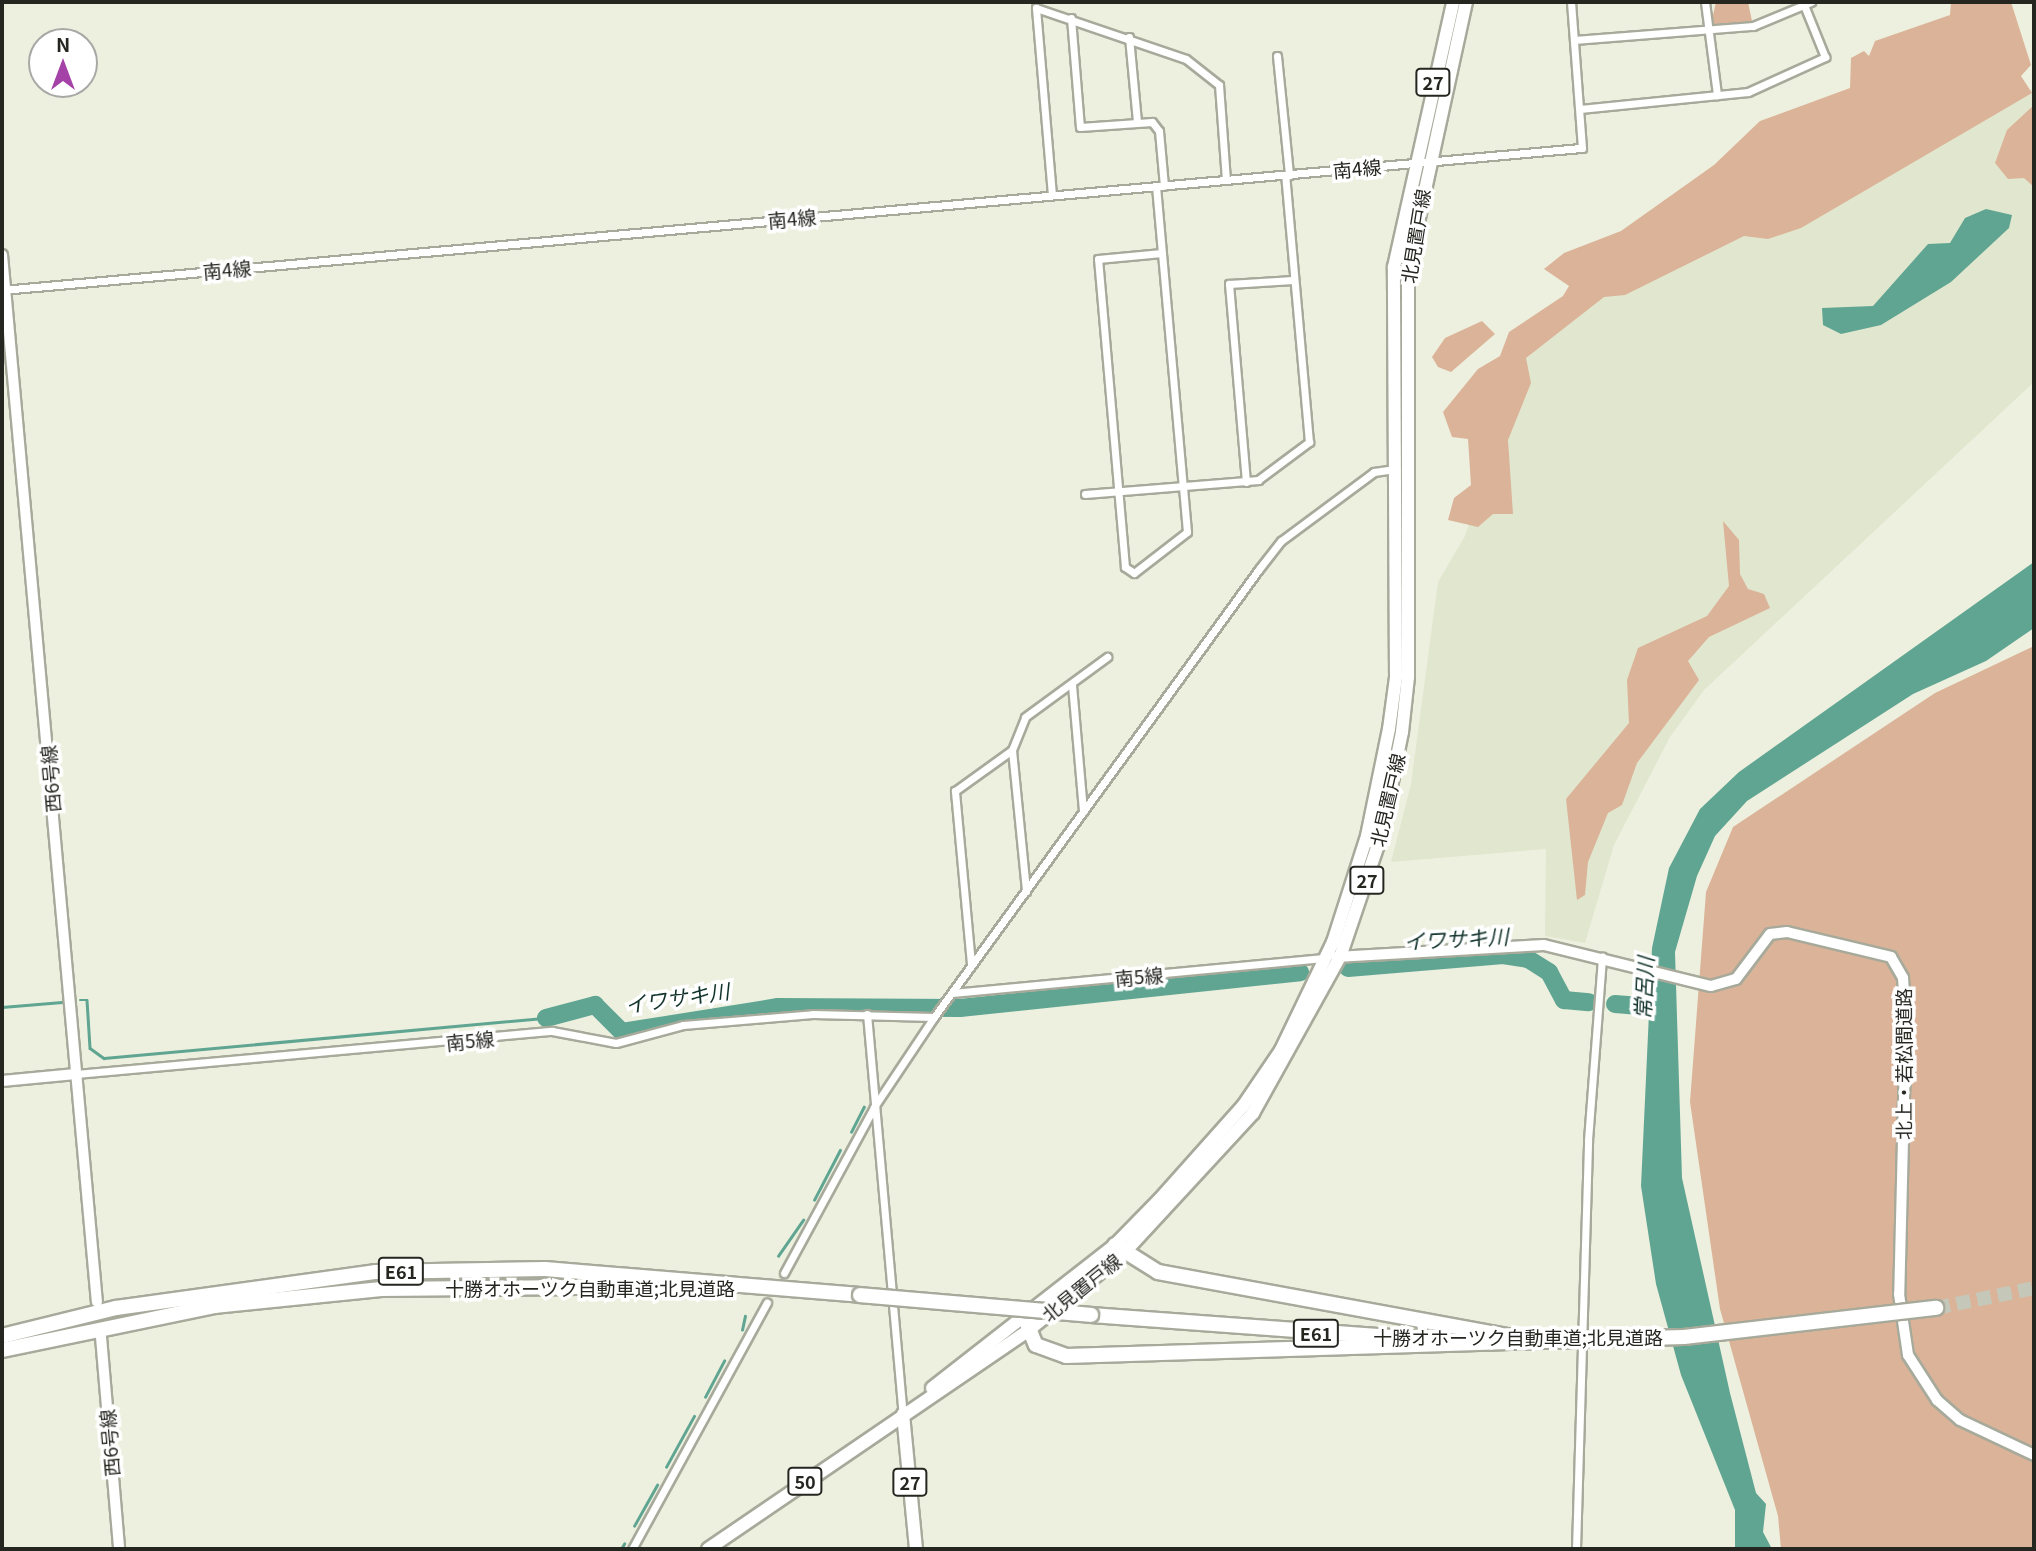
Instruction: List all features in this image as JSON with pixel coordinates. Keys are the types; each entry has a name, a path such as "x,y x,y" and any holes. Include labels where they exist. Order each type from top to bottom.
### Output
{"highway":[{"path":"1119,1249 1157,1272 1543,1341"},
{"name":"十勝オホーツク自動車道;北見道路","path":"2,1336 128,1306 375,1272 545,1269 1422,1340 1543,1341 1684,1337 1936,1308"},
{"name":"十勝オホーツク自動車道;北見道路","path":"2,1350 214,1306 380,1289 557,1284 806,1290"},
{"path":"1027,1322 1035,1345 1066,1356 1543,1341"}],"main road":[{"name":"北見置戸線","path":"708,1549 903,1414 1027,1322 1119,1249 1253,1113 1340,957 1381,836 1402,732 1408,677 1394,267 1413,162 1453,2"},
{"name":"北見置戸線","path":"1119,1249 1243,1106 1280,1050 1325,958 1367,836 1390,729 1396,677 1400,469 1408,268 1427,161 1466,2"},
{"name":"27","path":"903,1414 916,1549"}],"street":[{"path":"1571,2 1574,40 1580,109 1748,92 1825,57 1807,3 1753,26 1574,40"},
{"path":"1705,2 1717,95"},
{"path":"1052,195 1036,8 1129,37 1186,59 1219,85 1226,180"},
{"path":"1071,18 1080,127 1152,122 1160,131 1162,253 1185,536 1134,573 1125,568 1098,259 1162,253"},
{"path":"1129,37 1137,122"},
{"path":"1085,494 1258,480 1309,442 1293,280 1278,56"},
{"name":"南4線","path":"3,290 1582,148 1580,109"},
{"name":"西6号線","path":"2,255 3,290 97,1302"},
{"path":"1246,482 1229,284 1293,280"},
{"path":"785,1273 874,1107 939,1011 1281,541 1374,472 1400,469"},
{"path":"1026,891 1012,750 1025,717 1107,657"},
{"path":"1072,685 1083,811"},
{"path":"971,965 956,791 1012,750"},
{"name":"北上・若松間道路","path":"1325,958 1494,944 1607,958 1711,986 1736,979 1770,934 1787,932 1891,957 1903,978 1906,1017 1899,1294 1908,1354 1937,1400 1960,1420 2034,1455"},
{"name":"南5線","path":"953,993 1325,958"},
{"path":"1576,1549 1588,1140 1607,958"},
{"name":"南5線","path":"2,1081 552,1031 616,1043 682,1025 939,1011"},
{"path":"867,1014 903,1414"},
{"path":"632,1549 768,1302"},
{"name":"西6号線","path":"101,1337 119,1549"}],"shaded area":[{"path":"1716,2 1748,2 1753,26 1710,28"},
{"path":"1951,2 2011,2 2031,65 2021,76 2032,93 1801,228 1768,239 1744,236 1625,295 1604,297 1526,358 1531,383 1508,440 1513,514 1493,514 1478,527 1448,520 1454,498 1471,485 1468,439 1452,437 1443,412 1478,369 1500,356 1509,332 1563,296 1569,286 1544,269 1564,253 1621,231 1714,165 1760,121 1850,88 1851,58 1864,51 1869,56 1875,41 1950,15"},
{"path":"2034,88 2034,382 1704,690 1670,737 1614,845 1585,943 1545,936 1546,849 1391,862 1411,784 1438,582 1465,536 1511,403 1520,353 1604,294 1975,123"},
{"path":"2034,105 2034,187 2024,178 2008,179 1995,163 2007,130"},
{"path":"1482,321 1495,334 1451,372 1438,367 1432,357 1445,338"},
{"path":"1723,521 1739,540 1740,574 1748,589 1764,594 1770,608 1709,637 1688,661 1699,680 1637,763 1622,805 1608,813 1588,862 1585,895 1577,900 1566,799 1629,723 1627,680 1638,648 1707,616 1729,586"},
{"path":"2034,646 2034,1549 1781,1549 1778,1516 1720,1309 1690,1102 1706,892 1733,827 1935,693"}],"water":[{"path":"1986,209 2012,215 2009,228 1951,282 1881,325 1841,334 1823,325 1822,308 1873,306 1928,244 1950,243 1965,218"},
{"path":"2034,562 2034,628 1986,661 1913,694 1747,801 1715,836 1697,876 1675,952 1682,1178 1730,1393 1756,1493 1766,1504 1763,1532 1772,1549 1735,1549 1735,1510 1681,1375 1656,1284 1641,1186 1652,948 1669,868 1700,809 1739,772"}],"waterway":[{"name":"イワサキ川","path":"1348,968 1503,955 1528,959 1549,972 1564,1000 1589,1002"},
{"name":"イワサキ川","path":"546,1018 595,1005 622,1032 778,1007 960,1008 1300,972"},
{"name":"イワサキ川","path":"80,1000 87,1000 90,1048 104,1058 546,1018"},
{"name":"イワサキ川","path":"2,1007 62,1002"},
{"name":"イワサキ川","path":"1615,1004 1665,1008"},
{"path":"851,1132 864,1107"},
{"path":"814,1200 840,1150"},
{"path":"778,1256 803,1220"},
{"path":"742,1330 745,1316"},
{"path":"705,1397 724,1361"},
{"path":"666,1467 694,1416"},
{"path":"634,1526 657,1485"},
{"path":"621,1549 624,1544"}],"tunnel":[{"path":"1936,1308 2034,1288"}],"water label":[{"name":"常呂川","path":"1643,988"}]}
